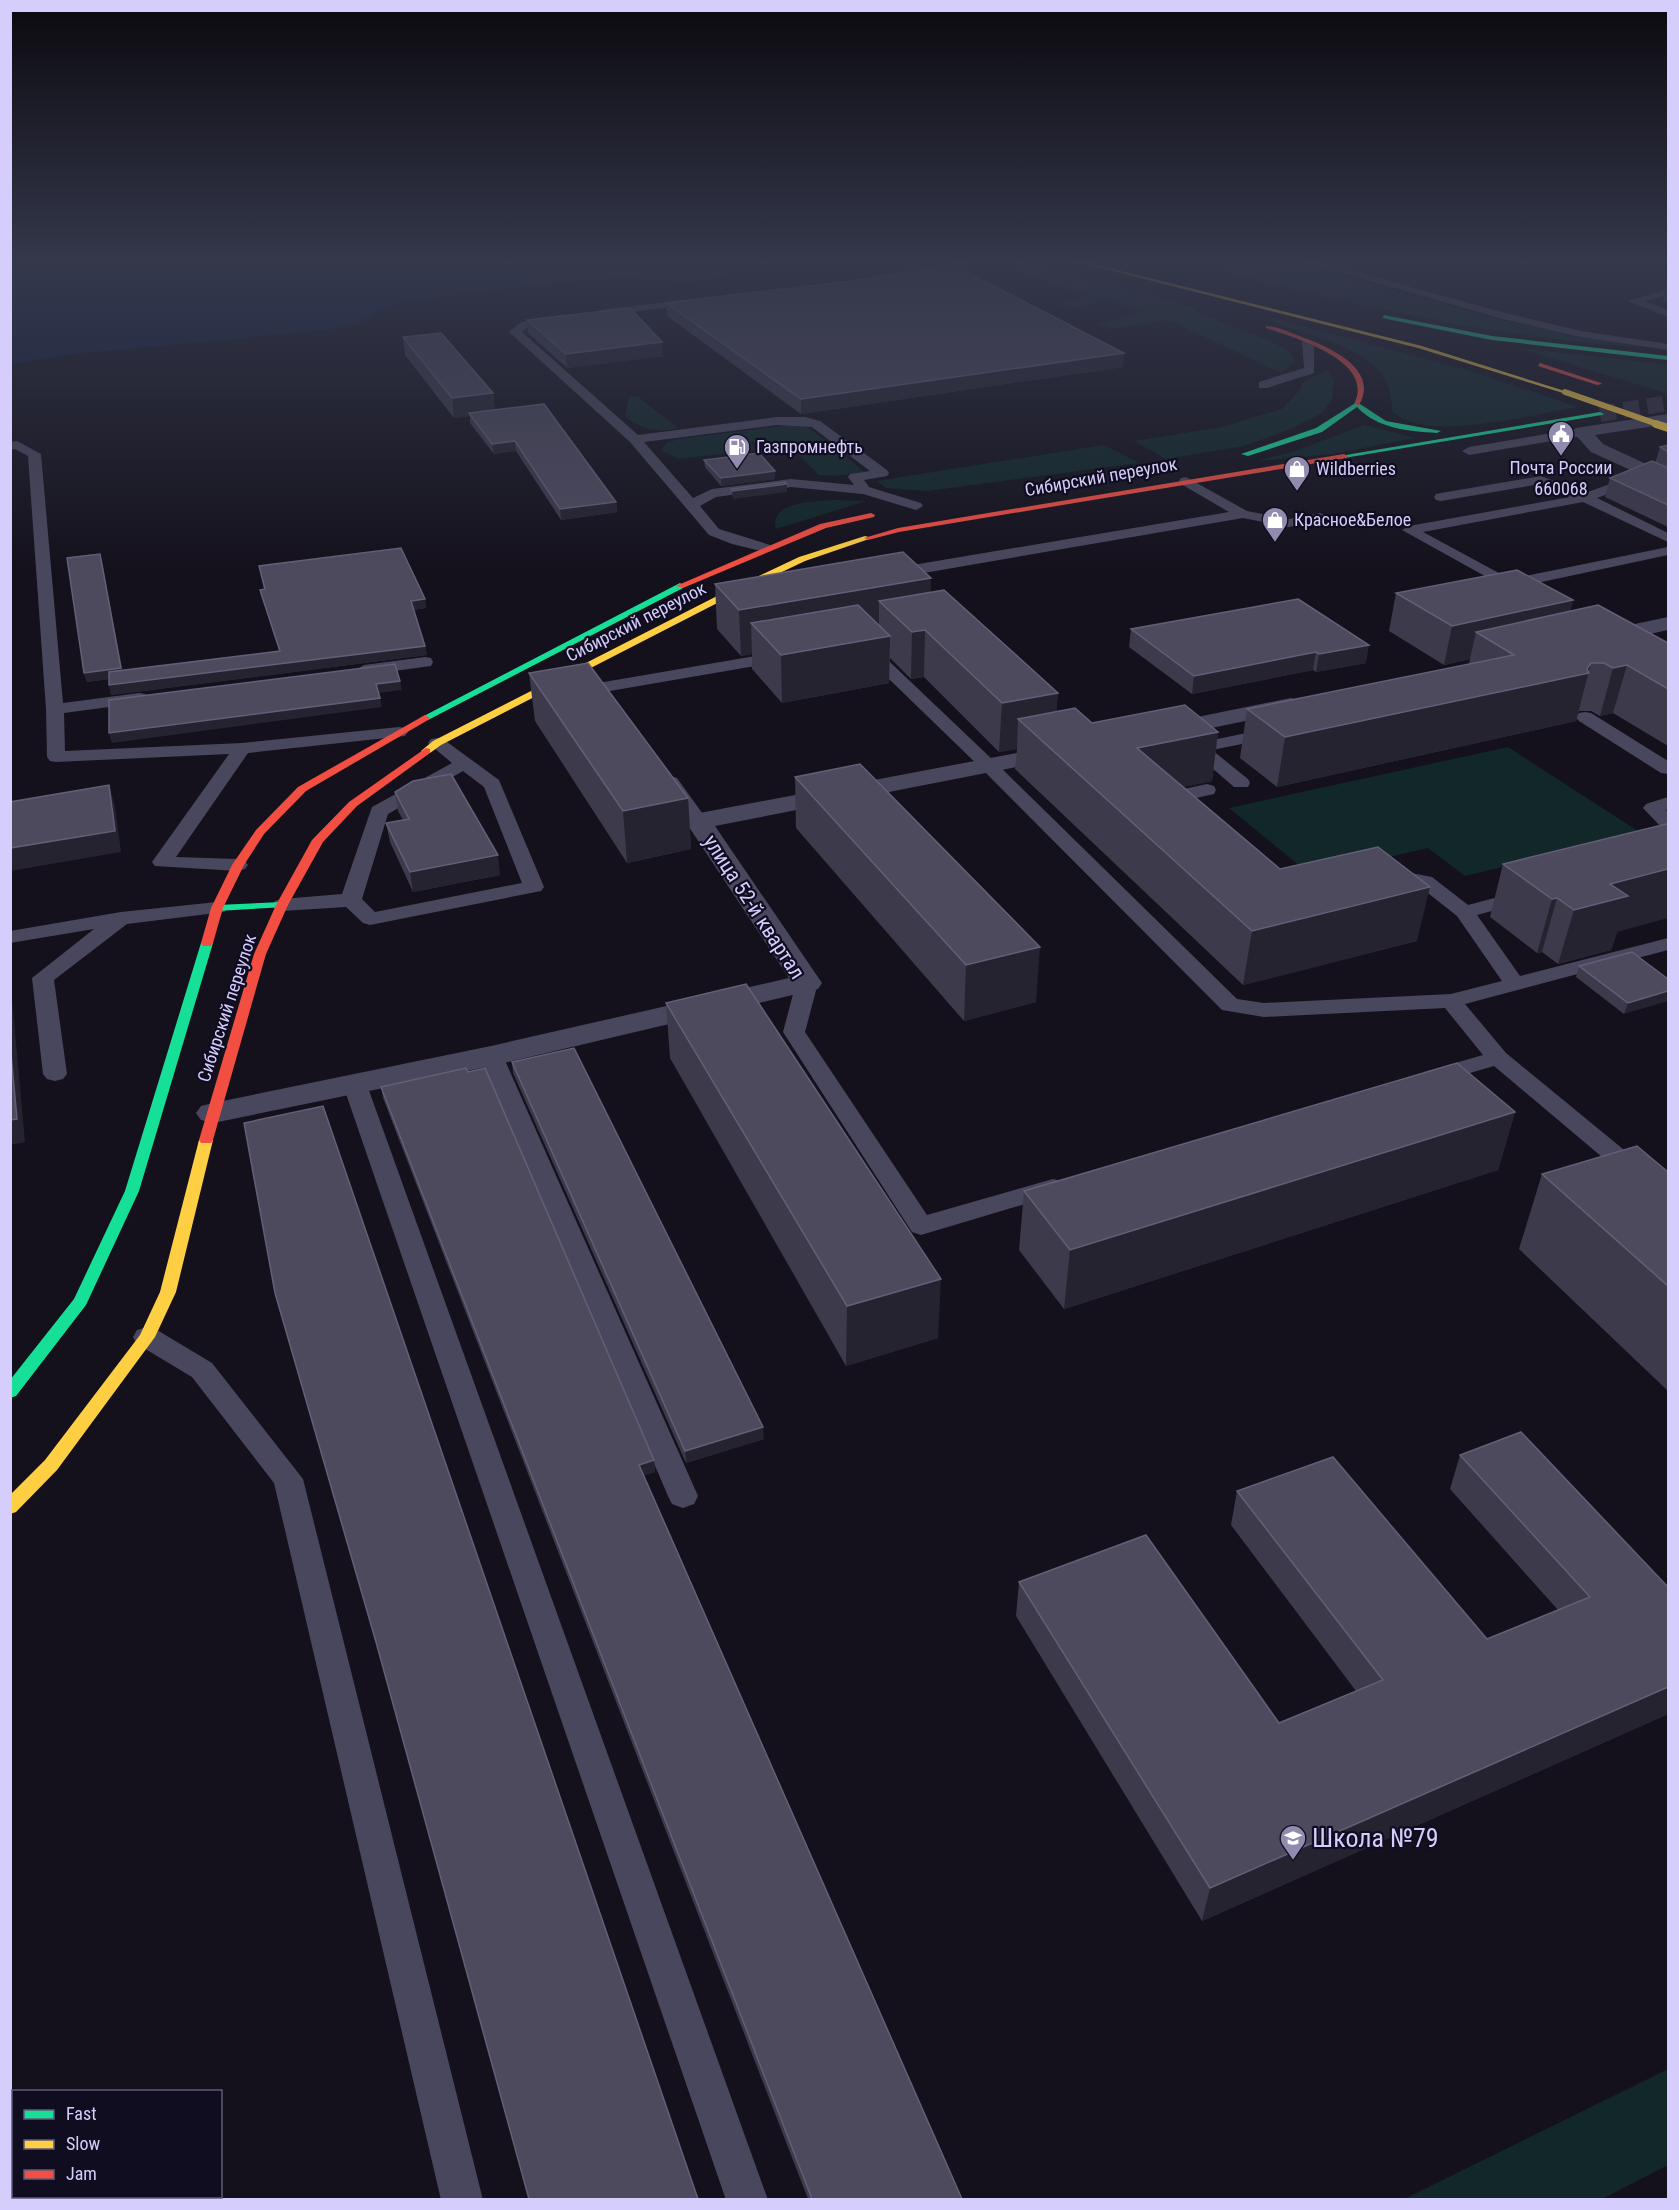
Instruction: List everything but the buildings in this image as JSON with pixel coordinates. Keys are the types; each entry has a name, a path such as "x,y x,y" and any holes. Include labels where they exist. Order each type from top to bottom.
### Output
{"main road":[{"path":"1233,456 1256,452 1319,430 1357,404 1362,390 1359,376 1349,364"},
{"path":"1475,364 1668,428"},
{"path":"1536,364 1604,386"},
{"path":"1357,404 1367,417 1384,424 1448,432 1487,432"},
{"name":"Сибирский переулок","path":"10,1507 51,1465 147,1337 168,1292 213,1113 260,954 282,905 318,840 353,804 437,742 560,682 724,596 802,559 845,543 898,530 1600,414"},
{"name":"Сибирский переулок","path":"10,1392 81,1302 132,1191 217,908 238,866 260,832 302,789 399,732 698,577 823,526 922,505"},
{"path":"765,548 802,559"},
{"path":"399,732 437,742"},
{"path":"217,908 282,905"}],"street":[{"path":"1665,411 1582,432 1597,448 1668,481"},
{"path":"1599,639 1668,624"},
{"path":"1140,736 1314,701"},
{"name":"улица 52-й квартал","path":"213,1113 491,1056 807,982 698,821 1082,747"}],"lane":[{"path":"551,364 635,440 714,532 765,548"},
{"path":"1263,385 1310,370 1310,364"},
{"path":"635,440 777,421 811,423 882,473 855,477 864,490"},
{"path":"1469,451 1582,432"},
{"path":"10,446 17,445 34,454 55,709 56,757 242,748 399,732"},
{"path":"1528,595 1409,530 1585,498 1648,472"},
{"path":"1441,497 1541,480 1585,498 1668,538"},
{"path":"1186,481 1243,514 1289,523 1320,517"},
{"path":"692,505 712,493 791,483 864,490 922,505"},
{"path":"872,577 1243,514"},
{"path":"1509,584 1668,551"},
{"path":"724,596 745,599 756,597"},
{"path":"884,639 856,644 989,766 1230,1005 1264,1010 1451,1001 1668,944"},
{"path":"560,682 604,687 803,653"},
{"path":"344,672 425,662"},
{"path":"604,687 616,704"},
{"path":"55,709 159,696"},
{"path":"1585,717 1668,769"},
{"path":"1241,783 1198,748 1288,729"},
{"path":"282,905 351,900 370,919 534,886 492,784 437,742"},
{"path":"238,866 162,862 242,748"},
{"path":"351,900 379,811 465,763"},
{"path":"659,765 698,821"},
{"path":"1198,819 1172,797 1207,790"},
{"path":"1668,803 1653,808 1668,823"},
{"path":"1368,881 1389,875 1425,881 1464,912 1515,984"},
{"path":"1464,912 1543,891"},
{"path":"10,937 121,918 217,908"},
{"path":"55,1074 43,978 121,918"},
{"path":"807,982 794,1032 921,1226 1079,1180"},
{"path":"1451,1001 1498,1058 1668,1199"},
{"path":"491,1056 683,1496"},
{"path":"1408,1084 1498,1058"},
{"path":"356,1085 747,2199"},
{"path":"147,1337 202,1370 288,1479 462,2199"}],"green space":[{"path":"1262,364 1292,364 1281,373"},
{"path":"1370,364 1445,364 1578,407 1481,424 1429,425 1408,421 1392,411 1389,390 1380,373"},
{"path":"1571,364 1668,365 1668,394"},
{"path":"1327,371 1334,380 1332,400 1322,413 1289,430 1244,446 1166,459 1134,441 1222,427 1282,409 1300,390 1304,381"},
{"path":"637,396 678,428 650,429 631,421 625,416 629,397"},
{"path":"790,425 808,427 865,472 835,476 819,475 790,447 751,442 755,449 748,451 679,459 661,451 666,443 679,439"},
{"path":"1364,425 1416,438 1331,454 1257,461 1295,451"},
{"path":"1104,445 1139,463 928,491 886,488 876,481"},
{"path":"866,501 776,529 775,520 786,508 805,502"},
{"path":"1508,747 1641,833 1465,876 1428,848 1311,875 1229,808"},
{"path":"1668,2069 1668,2165 1602,2199 1404,2199"}],"tunnel":[{"path":"1600,414 1668,403"}],"traffic: fast":[{"path":"1357,404 1365,412 1384,423 1404,428 1437,431"},
{"path":"1245,454 1319,430 1357,404"},
{"path":"1344,456 1600,414"},
{"path":"425,718 680,586"},
{"path":"217,908 282,905"},
{"path":"10,1392 81,1301 132,1191 207,943"}],"traffic: slow":[{"path":"1475,364 1565,392"},
{"path":"1565,392 1668,428"},
{"path":"426,751 437,743 724,596 802,559 868,538"},
{"path":"10,1507 51,1465 147,1337 168,1292 206,1140"}],"traffic: jam":[{"path":"1347,364 1360,379 1362,391 1357,404"},
{"path":"1540,365 1599,384"},
{"path":"868,538 898,530 1344,456"},
{"path":"680,586 823,526 871,515"},
{"path":"207,943 217,908 238,865 260,832 302,789 425,718"},
{"path":"206,1140 260,954 282,905 318,840 353,804 426,751"}],"place":[{"name":"Почта России 660068","path":"1561,457"},
{"name":"Газпромнефть","path":"737,470"},
{"name":"Wildberries","path":"1297,492"},
{"name":"Красное&Белое","path":"1275,543"},
{"name":"Школа №79","path":"1293,1861"}]}
